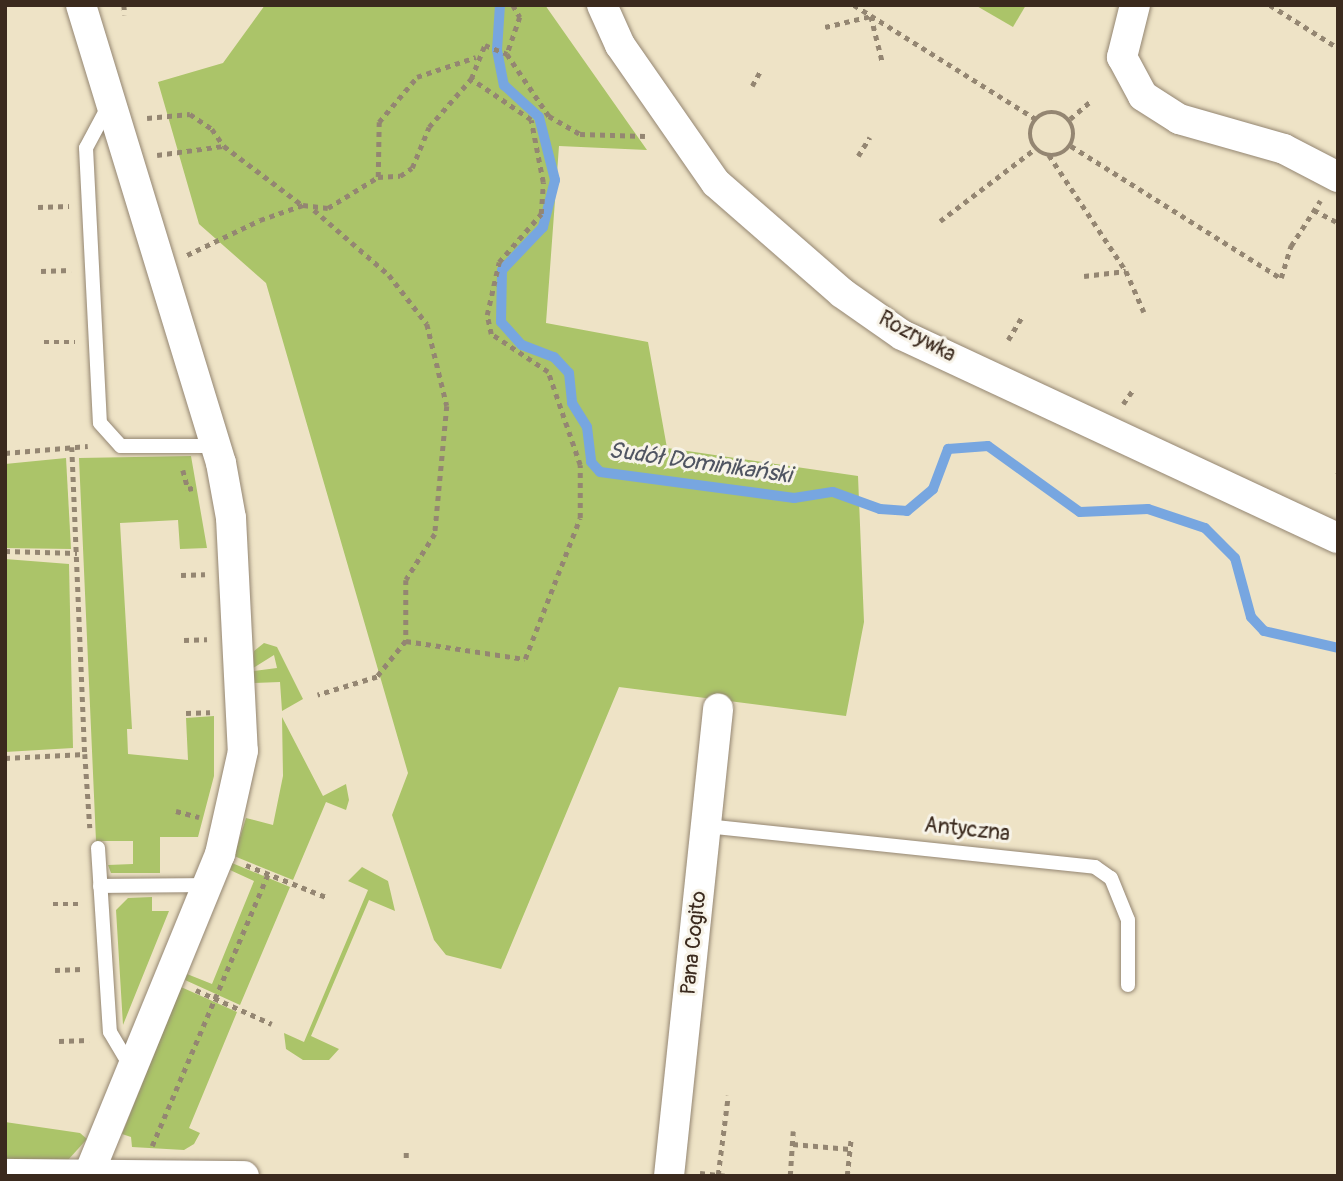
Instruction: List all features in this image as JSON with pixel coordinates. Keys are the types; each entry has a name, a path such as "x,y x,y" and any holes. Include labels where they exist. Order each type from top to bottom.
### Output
{"street":[{"path":"81,5 216,446 231,518 243,751 220,854 89,1173"},
{"name":"Rozrywka","path":"602,5 681,138 753,219 902,335 1338,538"},
{"path":"1135,5 1122,57 1143,96 1179,119 1284,149 1337,176"},
{"name":"Pana Cogito","path":"669,1176 718,709"},
{"path":"5,1174 244,1176"}],"lane":[{"path":"114,110 86,148 100,423 121,446 216,446"},
{"name":"Antyczna","path":"706,826 1095,867 1111,878 1128,920 1128,985"},
{"path":"98,848 110,1032 132,1069"},
{"path":"100,886 208,885"}],"path":[{"path":"124,5 125,15"},
{"path":"507,54 520,17 513,5"},
{"path":"854,5 1036,119"},
{"path":"1270,5 1338,48"},
{"path":"825,27 871,16"},
{"path":"871,16 883,64"},
{"path":"314,210 378,177 400,176 412,168 429,127 471,79 477,57 485,45 507,54 549,116 580,134 681,138"},
{"path":"378,177 379,122 417,78 477,57"},
{"path":"752,86 761,70"},
{"path":"406,641 456,654 526,659 580,518 580,465 548,372 491,334 487,315 499,262 541,214 543,182 531,120 471,79"},
{"path":"1070,119 1091,101"},
{"path":"114,110 190,114 212,129 224,146 303,205 314,210 389,275 435,344 447,406 444,477 435,534 406,580 406,641 377,677 318,695"},
{"path":"1036,119 1055,112 1070,119"},
{"path":"1035,149 1036,119"},
{"path":"1070,119 1071,146"},
{"path":"858,156 870,137"},
{"path":"130,162 224,146"},
{"path":"1071,146 1280,278 1314,210 1337,176"},
{"path":"1049,155 1071,146"},
{"path":"1035,149 1049,155 1126,271 1144,312"},
{"path":"940,221 1035,149"},
{"path":"38,207 76,205"},
{"path":"160,261 204,251 303,205"},
{"path":"1314,210 1338,223"},
{"path":"41,271 79,270"},
{"path":"1084,276 1126,271"},
{"path":"1008,340 1021,318"},
{"path":"44,342 83,341"},
{"path":"1121,408 1134,388"},
{"path":"5,453 121,446"},
{"path":"72,447 90,829 83,840"},
{"path":"176,470 184,470 188,489 205,486"},
{"path":"5,551 77,553"},
{"path":"181,575 212,574"},
{"path":"184,640 215,639"},
{"path":"186,713 219,711"},
{"path":"5,758 85,754"},
{"path":"176,811 208,823"},
{"path":"220,854 326,897"},
{"path":"148,1155 268,874"},
{"path":"53,904 87,904"},
{"path":"55,970 91,969"},
{"path":"169,978 272,1024"},
{"path":"59,1041 95,1040"},
{"path":"718,1175 728,1096"},
{"path":"790,1176 793,1131"},
{"path":"847,1176 851,1138"},
{"path":"793,1144 850,1149"}],"green space":[{"path":"265,5 545,5 647,150 559,146 546,323 648,342 667,448 858,476 864,622 846,716 619,687 501,969 446,955 434,940 392,815 408,773 266,283 199,224 158,82 223,63"},
{"path":"975,5 1026,5 1013,27"},
{"path":"191,456 207,548 180,549 178,520 120,523 132,729 127,729 128,754 188,760 186,718 214,716 214,776 198,837 160,837 160,873 111,873 108,865 133,864 133,841 96,841 79,458"},
{"path":"66,458 71,549 5,548 5,464"},
{"path":"5,559 69,564 73,748 5,752"},
{"path":"264,643 277,647 303,699 282,711 280,682 253,683 253,671 277,668 274,655 253,668 254,651"},
{"path":"282,717 323,796 346,784 349,800 346,810 326,802 293,880 234,856 246,818 273,825 283,776"},
{"path":"232,863 290,887 240,1005 185,980 187,974 212,984 254,881 230,870"},
{"path":"362,867 388,881 395,911 369,900 311,1036 339,1049 329,1060 303,1060 286,1049 284,1033 304,1042 368,890 348,881"},
{"path":"152,897 152,911 169,911 123,1025 116,910 128,898"},
{"path":"181,987 237,1012 189,1128 200,1133 194,1144 184,1150 132,1147 131,1137 122,1134"},
{"path":"5,1122 80,1133 87,1139 68,1160 5,1159"}],"waterway":[{"name":"Sudół Dominikański","path":"500,5 497,50 504,85 539,117 555,180 543,227 502,270 501,322 522,345 554,357 569,373 572,403 587,427 591,462 600,472 794,498 833,492 880,509 907,511 933,489 948,449 988,446 1080,512 1148,509 1205,528 1235,558 1251,617 1264,631 1338,648"}]}
